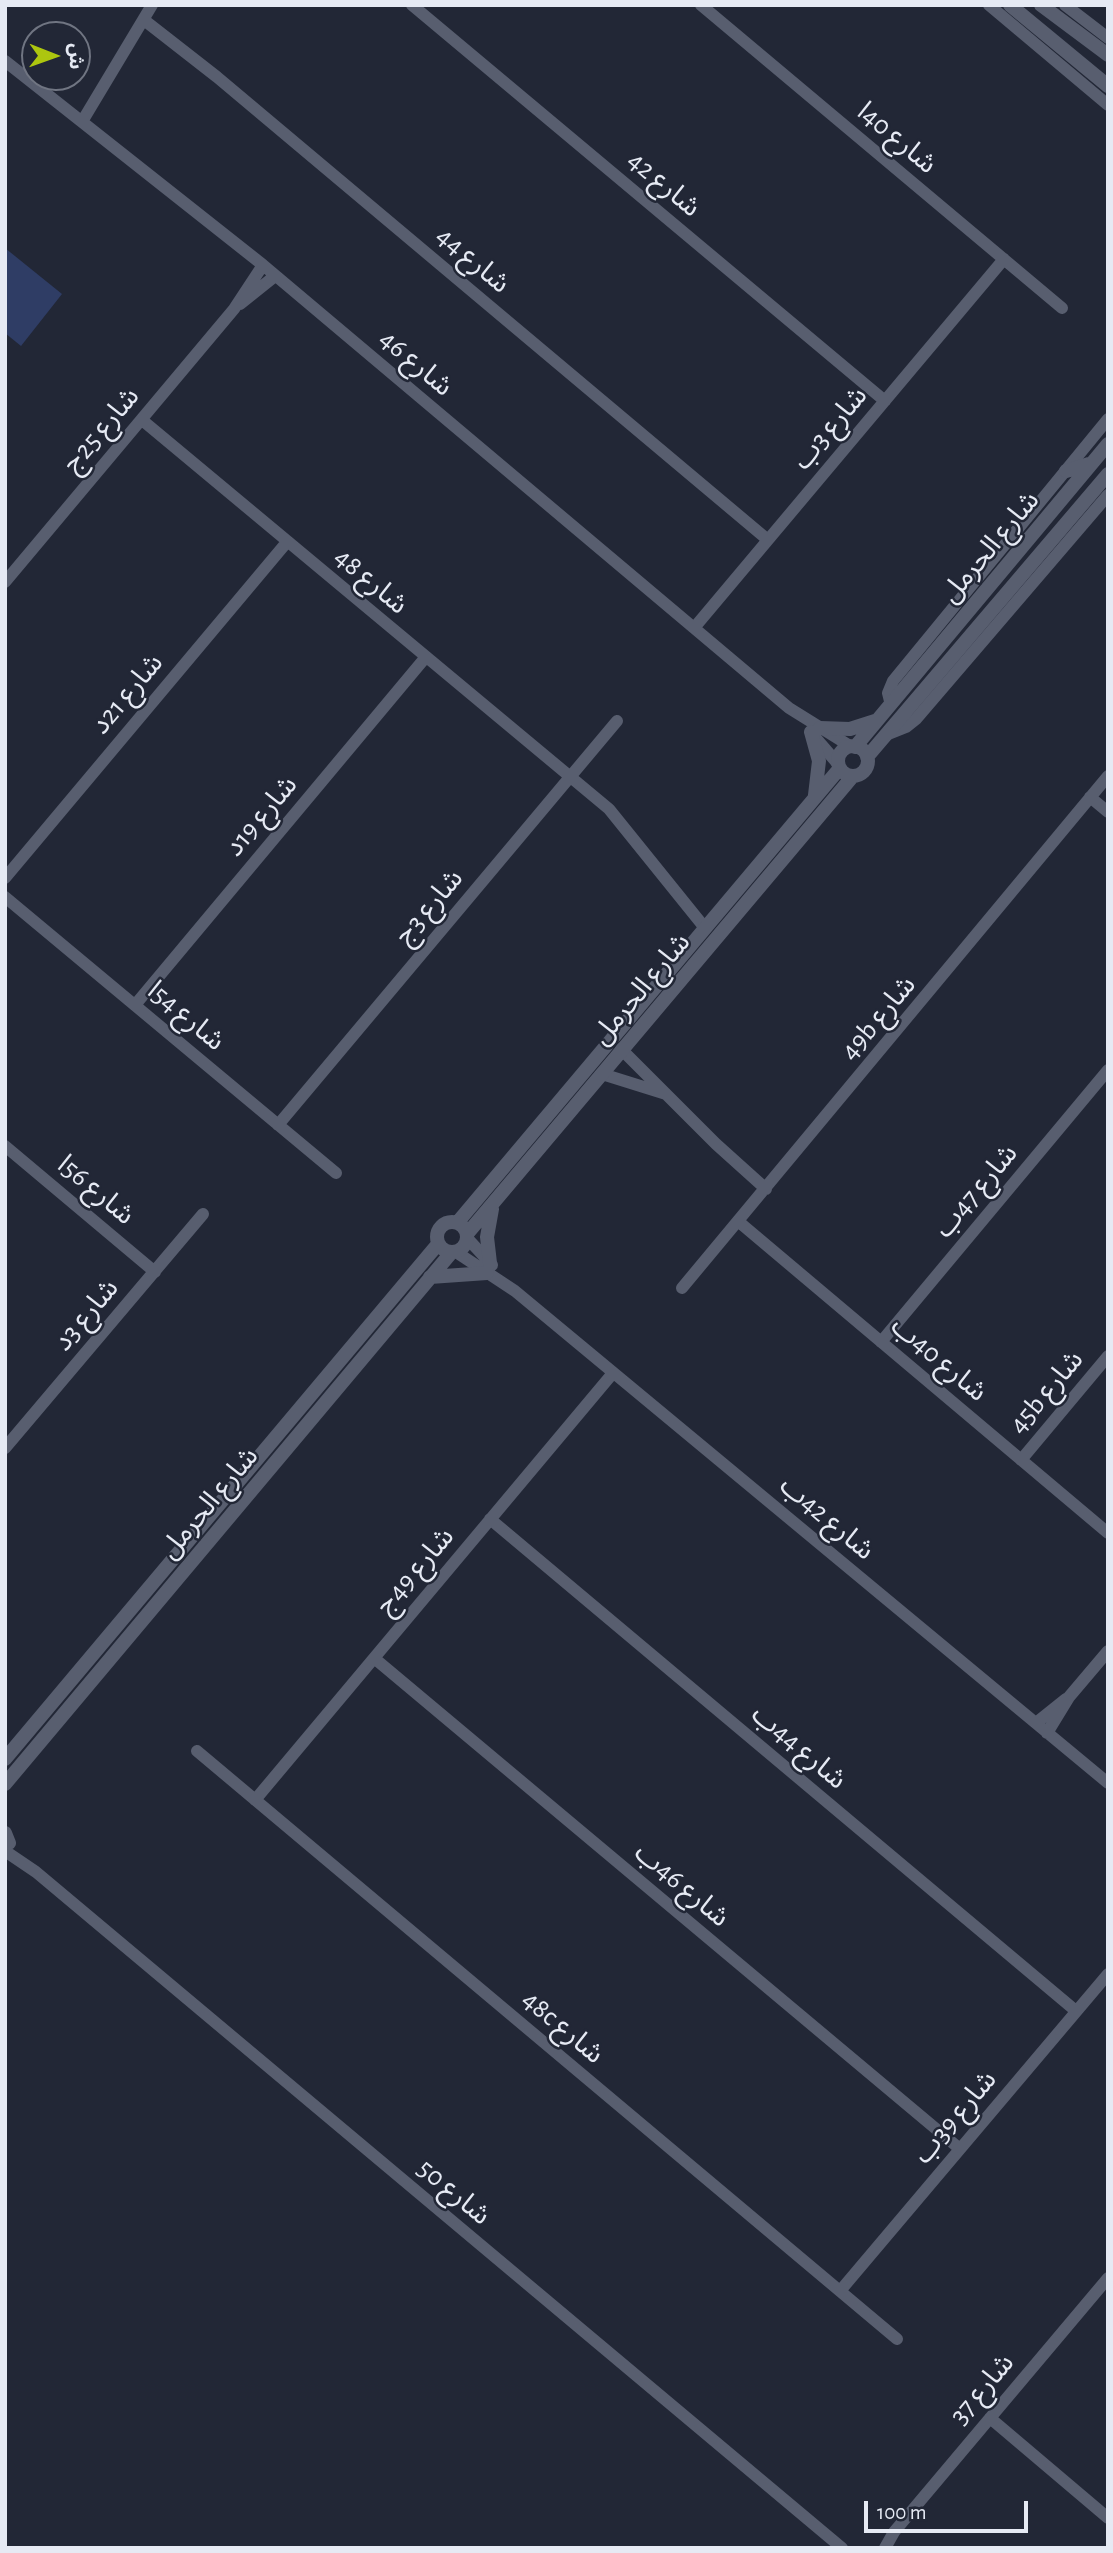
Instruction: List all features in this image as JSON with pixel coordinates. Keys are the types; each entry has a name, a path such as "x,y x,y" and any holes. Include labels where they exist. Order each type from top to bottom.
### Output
{"street":[{"path":"83,120 152,5"},
{"name":"شارع 42","path":"412,5 885,401"},
{"name":"شارع 40ا","path":"701,5 1062,308"},
{"path":"989,5 1108,104"},
{"path":"1010,5 1108,86"},
{"path":"1041,5 1107,53"},
{"path":"1065,5 1108,38"},
{"name":"شارع 44","path":"144,20 238,94 768,540"},
{"name":"شارع 46","path":"5,61 263,265 695,628 815,730 839,767"},
{"name":"شارع 3ب","path":"695,628 1004,259"},
{"name":"شارع 25ج","path":"5,582 234,309 263,265"},
{"name":"شارع 25ج","path":"234,309 275,275"},
{"path":"891,705 888,693 893,681 1108,419"},
{"name":"شارع 48","path":"142,420 609,810 705,928"},
{"name":"شارع الحرمل","path":"853,746 891,705 1108,444"},
{"path":"1066,471 1090,464"},
{"name":"شارع الحرمل","path":"867,757 1108,474"},
{"path":"886,734 906,727 916,719 1108,495"},
{"name":"شارع 21د","path":"5,878 287,542"},
{"name":"شارع 19د","path":"135,1005 425,658"},
{"path":"813,801 819,761 815,730 850,729 879,719"},
{"name":"شارع 3ج","path":"278,1125 617,721"},
{"name":"شارع 46","path":"815,730 853,746"},
{"path":"853,746 867,757 864,772 853,776 839,767 839,755 853,746"},
{"name":"شارع الحرمل","path":"5,1784 430,1278 448,1250 441,1227 457,1223 839,767"},
{"name":"شارع الحرمل","path":"5,1759 448,1250 464,1247 468,1236 495,1201 853,776"},
{"name":"49b شارع","path":"682,1288 1108,776"},
{"path":"1090,797 1108,812"},
{"name":"شارع 54ا","path":"5,897 335,1173"},
{"path":"621,1049 670,1095 716,1144 766,1189"},
{"name":"شارع 47ب","path":"881,1342 1108,1070"},
{"path":"602,1074 670,1095"},
{"name":"شارع 56ا","path":"8,1152 155,1272"},
{"path":"430,1278 488,1268 487,1225 495,1201"},
{"name":"شارع 3د","path":"5,1448 203,1214"},
{"name":"شارع 40ب","path":"739,1222 1108,1533"},
{"path":"457,1223 468,1236"},
{"name":"شارع 42ب","path":"468,1236 488,1268"},
{"name":"شارع 42ب","path":"448,1250 488,1268 1108,1783"},
{"name":"45b شارع","path":"1021,1460 1108,1356"},
{"name":"شارع 49ج","path":"254,1800 613,1373"},
{"name":"شارع 44ب","path":"490,1520 1076,2011"},
{"path":"1048,1733 1069,1697 1108,1651"},
{"name":"شارع 46ب","path":"374,1658 960,2149"},
{"path":"1036,1723 1069,1697"},
{"name":"48c شارع","path":"197,1751 897,2339"},
{"name":"شارع 50","path":"6,1842 36,1872 842,2548"},
{"name":"شارع 39ب","path":"840,2291 1108,1974"},
{"name":"شارع 37","path":"885,2548 894,2532 1108,2278"},
{"path":"990,2418 1108,2518"},
{"name":"شارع 37","path":"874,2548 894,2532"}],"shaded area":[{"path":"5,248 62,294 21,346 5,333"}]}
